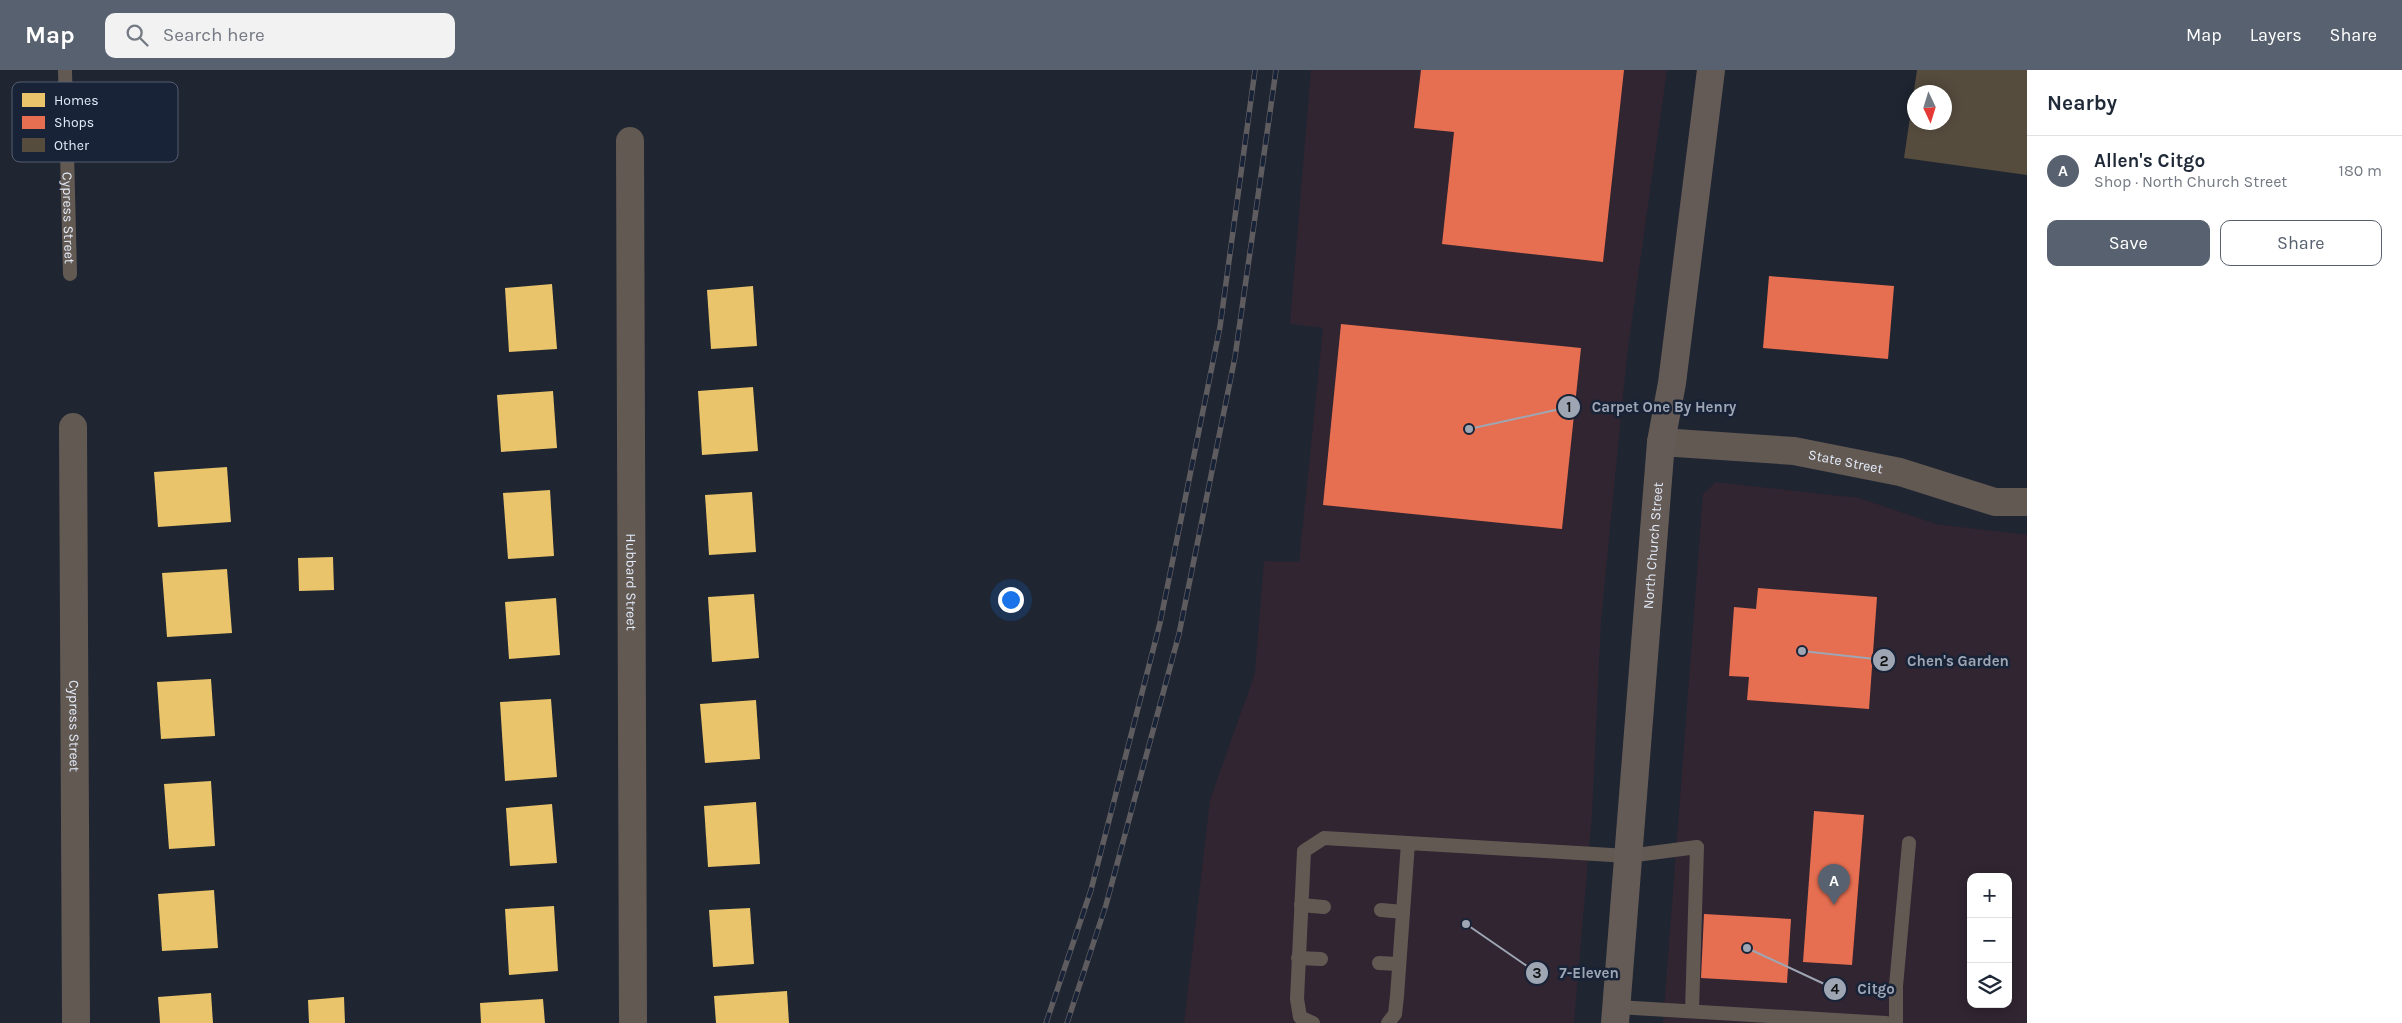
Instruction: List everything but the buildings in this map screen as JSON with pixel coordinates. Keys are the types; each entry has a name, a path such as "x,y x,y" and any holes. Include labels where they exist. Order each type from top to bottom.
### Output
{"main road":[{"name":"North Church Street","path":"1616,1015 1661,442 1672,383 1711,70"}],"street":[{"name":"Hubbard Street","path":"630,141 633,1023"},
{"name":"Cypress Street","path":"73,427 76,1023"},
{"name":"State Street","path":"1661,442 1794,451 1900,472 1995,502 2027,502"}],"lane":[{"name":"Cypress Street","path":"67,162 70,274"},
{"path":"1313,1023 1300,1017 1297,999 1304,851 1324,838 1628,856 1697,847 1692,1011"},
{"path":"1388,1023 1395,1014 1408,843"},
{"path":"1896,1023 1896,986 1909,843"},
{"path":"1301,906 1324,907"},
{"path":"1381,910 1403,912"},
{"path":"1298,958 1321,959"},
{"path":"1378,963 1398,964"},
{"path":"1616,1015 1692,1011 1742,1019 1886,1023"}],"shaded area":[{"path":"1311,70 1667,70 1627,355 1601,621 1592,814 1574,1023 1184,1023 1210,800 1255,673 1264,561 1299,562 1323,328 1290,324"},
{"path":"1716,482 1859,498 1936,524 2027,535 2027,1023 1663,1023 1703,494"}],"railway":[{"path":"1046,1023 1091,890 1160,623 1220,327 1255,70"},
{"path":"1067,1023 1106,905 1179,634 1235,357 1276,70"}],"place":[{"name":"Carpet One By Henry","path":"1469,429"},
{"name":"Chen's Garden","path":"1802,651"},
{"name":"Allen's Citgo","path":"1834,905"},
{"name":"7-Eleven","path":"1466,924"},
{"name":"Citgo","path":"1747,948"}]}
